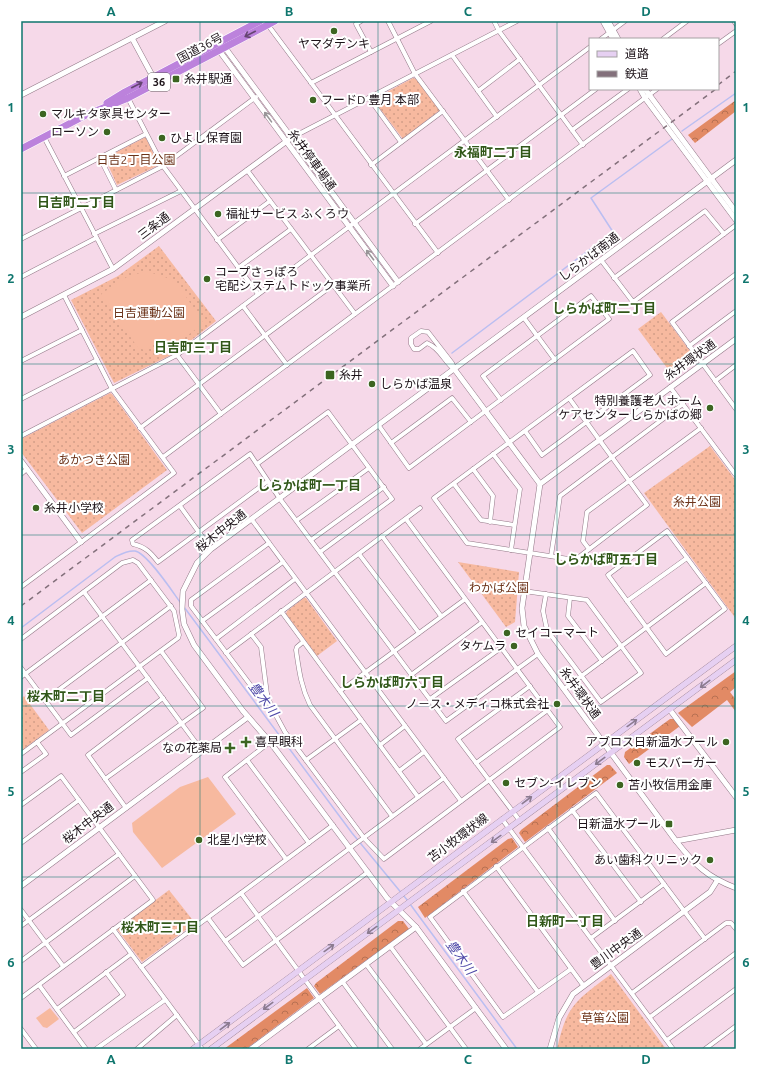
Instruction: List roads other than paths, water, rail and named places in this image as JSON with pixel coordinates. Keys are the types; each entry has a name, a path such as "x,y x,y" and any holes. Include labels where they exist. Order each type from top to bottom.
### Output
{"highway":[{"name":"国道36号","path":"21,149 92,113 128,98 220,46 260,21"},
{"name":"国道36号","path":"92,113 125,92 153,77 266,23 275,21"}],"main road":[{"name":"苫小牧環状線","path":"193,1049 200,1047 512,811 736,646"},
{"name":"苫小牧環状線","path":"211,1049 510,829 736,660"}],"street":[{"path":"21,96 165,21"},
{"path":"362,21 356,24 371,52"},
{"path":"388,21 415,74 509,200"},
{"path":"311,83 431,21"},
{"path":"494,21 499,31 584,145"},
{"path":"291,138 517,21"},
{"path":"603,21 617,38"},
{"path":"608,21 613,38"},
{"path":"602,38 625,21"},
{"path":"664,38 687,21"},
{"path":"266,23 438,253"},
{"path":"719,43 736,31"},
{"path":"132,38 153,77"},
{"name":"糸井停車場通","path":"220,46 259,95 398,282"},
{"name":"糸井停車場通","path":"220,46 254,98 393,286"},
{"path":"21,436 177,355 589,48"},
{"path":"452,55 497,117"},
{"path":"478,90 520,59"},
{"path":"415,224 595,90"},
{"path":"572,130 627,90"},
{"path":"641,90 709,180 736,220"},
{"path":"645,90 647,97"},
{"path":"162,457 584,145 656,90"},
{"path":"21,239 163,166 259,95"},
{"path":"128,98 163,166 258,294"},
{"path":"370,98 401,142"},
{"path":"371,165 443,111"},
{"path":"64,176 146,134"},
{"path":"44,137 112,269"},
{"name":"三条通","path":"21,316 112,269 291,138"},
{"path":"100,158 116,190"},
{"name":"しらかば南通","path":"455,370 736,160"},
{"path":"247,170 355,314"},
{"path":"709,180 736,212"},
{"path":"21,277 181,191"},
{"path":"218,240 270,201"},
{"path":"614,278 705,211 724,234"},
{"path":"601,260 633,302 736,225"},
{"path":"238,268 291,229"},
{"path":"736,274 672,322 715,381 734,403 736,409"},
{"path":"140,428 333,285"},
{"path":"21,587 174,473 112,389 64,295"},
{"path":"379,426 410,468 555,360 609,319 591,296 483,376 501,400"},
{"path":"243,306 287,365"},
{"path":"689,346 736,311"},
{"path":"524,318 555,360"},
{"path":"21,361 82,330"},
{"path":"455,370 449,365 434,346 427,343 419,349 414,349 411,344 411,338 422,330 428,332 452,363 455,370 485,412 540,484"},
{"name":"糸井環状通","path":"736,339 540,484 522,608 524,626 538,654 676,841 693,862 717,881 736,888"},
{"path":"525,432 542,455 586,422 650,375 633,351 568,398 525,432 434,498 466,543 575,560 647,505 612,458 586,422 568,398"},
{"path":"177,355 221,414"},
{"path":"21,399 97,360"},
{"path":"715,381 736,365"},
{"name":"桜木中央通","path":"21,886 248,717 194,645 184,624 182,598 191,571 200,559 211,549 455,370"},
{"path":"670,387 735,474"},
{"path":"391,443 452,398 471,422"},
{"path":"551,556 560,496 683,404"},
{"path":"257,464 328,412 384,487 392,499 320,552"},
{"path":"588,549 583,541 587,512 701,428"},
{"path":"268,481 158,562 149,551 143,547 133,544 132,540 250,454 257,464 280,499 446,721 538,654"},
{"path":"493,454 520,489 511,550"},
{"path":"21,461 81,542"},
{"path":"297,520 369,468"},
{"path":"21,474 27,469"},
{"path":"473,469 493,496 490,522"},
{"path":"454,484 481,520 514,525"},
{"path":"311,540 384,487"},
{"path":"180,506 211,549"},
{"path":"226,653 420,508"},
{"path":"251,634 261,647 267,694 272,708 285,732 363,839 384,859 560,727 464,600 406,518"},
{"path":"252,520 461,801"},
{"path":"667,531 686,558 725,609 666,654 608,575 667,531"},
{"path":"382,536 441,616"},
{"path":"267,694 258,695 191,606 191,600 269,543"},
{"path":"359,554 419,633"},
{"path":"627,601 686,558"},
{"path":"21,639 127,561 138,563 171,606 174,611 179,635 161,651 21,754"},
{"path":"202,621 283,562"},
{"path":"216,639 295,579"},
{"path":"23,675 151,580"},
{"path":"564,689 706,583"},
{"path":"524,591 546,594 570,598 587,600 640,674 601,702 548,630 543,611 546,594"},
{"path":"84,592 202,751"},
{"path":"570,598 568,616 602,661"},
{"path":"340,691 464,600"},
{"path":"45,700 171,606"},
{"path":"281,612 418,797"},
{"path":"412,674 481,623"},
{"path":"303,642 297,647 296,650 301,684 310,705 392,816"},
{"path":"430,699 501,648"},
{"path":"105,779 202,708 161,651"},
{"path":"21,668 23,675 45,700 71,735 148,678"},
{"path":"520,821 458,739 530,686"},
{"path":"126,808 88,755 163,698"},
{"path":"476,763 548,710"},
{"path":"670,710 736,797"},
{"path":"248,717 270,742 391,902 401,908 416,927 506,1049"},
{"path":"306,760 361,720"},
{"path":"380,745 405,726"},
{"path":"21,772 46,754 37,742"},
{"path":"270,742 225,776 286,859"},
{"path":"399,771 424,752"},
{"path":"247,760 309,842"},
{"path":"21,805 61,776 153,900 21,998"},
{"path":"225,941 444,778"},
{"path":"570,969 503,1017 430,917 496,866 596,793 705,939"},
{"path":"21,844 79,800"},
{"path":"572,810 641,902"},
{"path":"502,819 674,1049"},
{"path":"141,967 333,825"},
{"path":"548,828 616,921"},
{"path":"676,841 736,830"},
{"path":"21,926 119,854"},
{"path":"496,866 583,985"},
{"path":"208,918 244,965 368,872"},
{"path":"21,961 136,876"},
{"name":"豊川中央通","path":"550,1049 562,1010 570,997 583,985 710,892 717,881"},
{"path":"591,938 616,921 664,884"},
{"path":"241,892 356,1049"},
{"path":"463,892 538,992"},
{"path":"21,910 63,966"},
{"path":"632,993 726,923 731,923 736,929"},
{"path":"251,1049 416,927"},
{"path":"113,929 200,1047"},
{"path":"390,946 466,1049"},
{"path":"650,1017 736,953"},
{"path":"56,1009 131,954"},
{"path":"366,964 426,1044"},
{"path":"74,1032 123,995 106,972"},
{"path":"342,981 392,1049"},
{"path":"38,985 86,1049"},
{"path":"667,1040 736,989"},
{"path":"96,1049 166,1000"},
{"path":"420,1049 476,1008"},
{"path":"137,1049 177,1015"},
{"path":"308,1049 339,1026"},
{"path":"705,1049 711,1047 735,1028"},
{"path":"21,1029 36,1049"}],"waterway":[{"path":"682,131 736,93"},
{"path":"452,353 613,232 591,198 672,139"},
{"name":"豊木川","path":"21,628 115,557 130,551 140,553 146,558 180,602"},
{"name":"豊木川","path":"184,607 352,833 408,901"},
{"name":"豊木川","path":"410,904 517,1049"}],"railway":[{"path":"719,84 736,71"},
{"path":"21,606 715,90"}],"place":[{"name":"ヤマダデンキ","path":"334,31"},
{"name":"糸井駅通","path":"176,79"},
{"name":"フードD 豊月 本部","path":"313,100"},
{"name":"マルキタ家具センター","path":"43,114"},
{"name":"ローソン","path":"107,132"},
{"name":"ひよし保育園","path":"162,138"},
{"name":"福祉サービス ふくろウ","path":"218,214"},
{"name":"コープさっぽろ 宅配システムトドック事業所","path":"207,279"},
{"name":"糸井","path":"330,375"},
{"name":"しらかば温泉","path":"372,384"},
{"name":"特別養護老人ホーム ケアセンターしらかばの郷","path":"710,408"},
{"name":"糸井小学校","path":"36,508"},
{"name":"セイコーマート","path":"507,633"},
{"name":"タケムラ","path":"514,646"},
{"name":"ノ－ス・メディコ株式会社","path":"557,704"},
{"name":"喜早眼科","path":"246,742"},
{"name":"アブロス日新温水プール","path":"726,742"},
{"name":"なの花薬局","path":"230,748"},
{"name":"モスバーガー","path":"637,763"},
{"name":"セブン-イレブン","path":"506,783"},
{"name":"苫小牧信用金庫","path":"620,785"},
{"name":"日新温水プール","path":"669,824"},
{"name":"北星小学校","path":"199,840"},
{"name":"あい歯科クリニック","path":"710,860"}],"district":[{"name":"永福町二丁目","path":"493,152"},
{"name":"日吉町二丁目","path":"76,202"},
{"name":"しらかば町二丁目","path":"604,308"},
{"name":"日吉町三丁目","path":"193,347"},
{"name":"しらかば町一丁目","path":"309,485"},
{"name":"しらかば町五丁目","path":"606,559"},
{"name":"しらかば町六丁目","path":"392,682"},
{"name":"桜木町二丁目","path":"66,696"},
{"name":"日新町一丁目","path":"565,921"},
{"name":"桜木町三丁目","path":"160,927"}],"park label":[{"name":"日吉2丁目公園","path":"136,160"},
{"name":"日吉運動公園","path":"149,313"},
{"name":"あかつき公園","path":"94,460"},
{"name":"糸井公園","path":"697,502"},
{"name":"わかば公園","path":"499,588"},
{"name":"草笛公園","path":"605,1018"}]}
